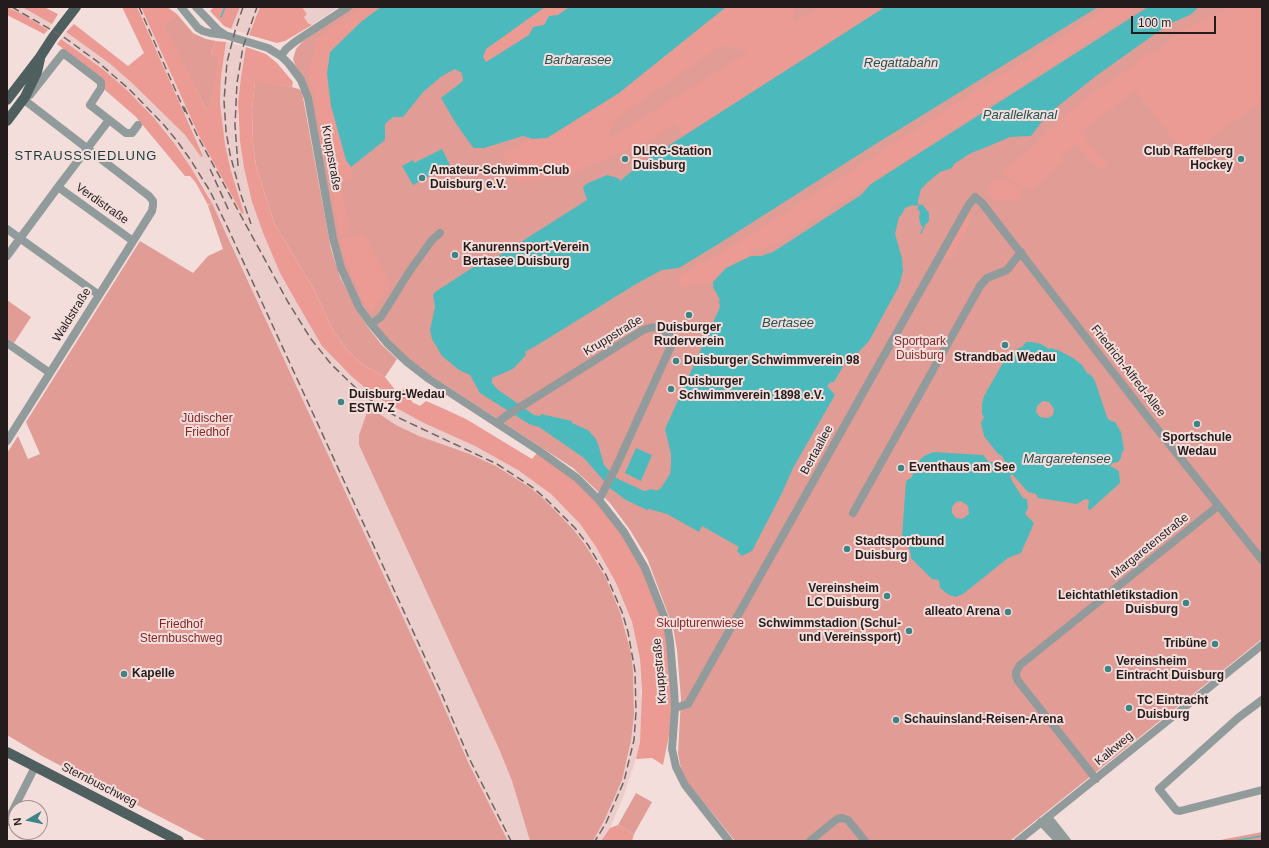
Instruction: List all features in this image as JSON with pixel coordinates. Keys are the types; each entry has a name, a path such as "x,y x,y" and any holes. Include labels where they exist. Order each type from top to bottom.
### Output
{"main road":[{"path":"7,100 76,7"},
{"path":"7,121 24,98 37,72 40,57"},
{"name":"Sternbuschweg","path":"7,752 176,840"}],"street":[{"name":"Kruppstraße","path":"181,7 198,28 204,31 225,35 268,48 281,56 301,80 308,98 335,248 341,268 359,307 386,343 429,379 559,464 577,478 599,500 624,532 645,568 667,624 670,642 675,708 672,749 678,772 685,786 729,841"},
{"name":"Kruppstraße","path":"196,7 218,30 225,35"},
{"path":"281,56 286,49 296,41 348,7"},
{"path":"88,148 24,98 30,95 63,53 101,82 101,88 90,105 126,133 132,133 138,125"},
{"path":"7,256 109,120"},
{"name":"Waldstraße","path":"7,441 152,211 153,205 149,196 88,148"},
{"name":"Verdistraße","path":"58,187 133,241"},
{"name":"Friedrich-Alfred-Allee","path":"975,197 982,203 1021,252 1146,415 1262,560"},
{"name":"Bertaallee","path":"675,708 688,704 970,202 975,197"},
{"path":"7,229 99,295"},
{"path":"371,324 381,317 409,272 432,240 440,233"},
{"path":"853,513 980,286 987,278 1007,270 1021,252"},
{"name":"Kruppstraße","path":"497,423 644,330 653,326 662,329 670,336 672,341 671,346 606,488 599,500"},
{"path":"7,343 50,373"},
{"name":"Margaretenstraße","path":"1096,779 1018,681 1016,672 1020,665 1218,506"},
{"name":"Kalkweg","path":"1018,841 1262,645"},
{"path":"1262,700 1238,718 1159,789 1176,810 1262,790"},
{"path":"7,822 35,767"},
{"path":"810,841 837,819 842,818 848,820 865,841"},
{"path":"1045,819 1059,841"},
{"path":"1045,819 1067,841"}],"shaded area":[{"path":"7,7 22,7 52,24 48,30"},
{"path":"7,7 24,15 48,30 44,34 7,15"},
{"path":"22,7 44,7 58,14 52,24"},
{"path":"122,7 137,7 203,156 201,157 185,135 132,83 109,63 66,32 74,24 128,66 144,53"},
{"path":"137,7 141,7 200,138 242,214 244,213 231,171 225,144 220,103 221,77 226,42 246,47 238,103 238,120 244,168 252,202 263,233 280,272 336,362 376,397 501,459 536,482 551,494 580,524 596,547 616,583 632,622 640,659 642,709 640,742 636,759 624,795 610,828 601,841 593,841 604,821 628,758 634,715 631,653 620,612 605,576 573,529 531,488 496,466 470,454 419,436 396,425 369,408 359,445 499,749 512,781 530,841 508,841 468,762 205,189 174,143 154,118 127,90 104,70 61,39 66,32 109,63 132,83 185,135 201,157 203,156"},
{"path":"141,7 167,7 177,14 164,25 206,109 211,106 218,56 211,54 216,41 226,42 221,77 220,103 225,144 231,171 244,213 242,214 200,138"},
{"path":"214,7 240,7 231,29 224,26 210,11"},
{"path":"240,7 260,7 249,35 231,29"},
{"path":"260,7 302,7 307,14 304,17 308,23 312,25 285,41 277,43 249,35"},
{"path":"302,7 339,7 312,25 308,23 304,17 307,14"},
{"path":"362,7 381,7 362,21 330,52 327,74 346,160 351,167 354,180 330,183 315,98 308,76 309,67 316,47 317,38"},
{"path":"545,7 569,7 558,15 549,16 544,25 486,63 483,57 486,49"},
{"path":"726,7 794,7 793,23 821,7 885,7 683,136 675,124 652,139 572,173 517,183 503,153 533,139 547,138 619,93","holes":["720,46 750,51 612,137 607,137 616,119"]},
{"path":"1109,7 1142,7 777,244 763,249 750,250 751,256 726,268 713,282 692,284 683,288 677,278 734,245"},
{"path":"1230,7 1262,7 1262,101 1187,156 1135,90 1081,132 1107,166 1104,169 1099,169 1077,144 1060,157 1064,162 1031,189 1027,185 1023,188 1001,173 1090,95 1130,68 1144,56 1161,48 1178,32"},
{"path":"61,39 104,70 127,90 154,118 190,166 212,203 208,205 196,183 190,176 185,176 136,117 105,90 104,80 57,44"},
{"path":"246,47 266,54 277,63 293,82 292,87 255,81 252,110 253,143 256,166 274,223 313,288 334,332 347,350 362,364 385,377 396,391 409,388 412,402 420,406 426,401 466,419 532,459 537,453 575,480 597,502 629,544 640,564 664,625 668,642 672,698 671,726 663,765 652,758 636,759 640,742 642,692 640,659 632,622 616,583 596,547 580,524 551,494 518,470 475,446 424,423 376,397 350,375 322,346 297,303 280,273 263,233 252,202 244,168 240,141 238,103"},
{"path":"996,178 1009,182 1021,189 1020,193 1022,197 1020,200 994,200 988,192 989,187"},
{"path":"331,186 341,186 350,233 340,235"},
{"path":"968,211 972,215 969,224 950,261 942,256"},
{"path":"364,234 390,285 371,314 347,263 340,238"},
{"path":"618,825 634,834 632,841 601,841 610,828"}],"green space":[{"name":"Sportpark Duisburg","path":"352,7 1262,7 1262,639 1010,841 735,841 688,783 681,769 678,753 681,699 677,650 673,627 647,558 630,530 610,503 573,468 413,364 382,334 358,298 343,264 338,246 301,76 293,59 296,49 302,42"},
{"path":"177,14 193,33 206,39 216,41 211,54 219,56 211,107 206,109 163,25"},
{"path":"255,80 292,87 299,89 302,92 331,249 340,277 367,326 382,345 397,359 385,377 362,364 347,350 334,332 313,288 274,223 256,166 253,143 252,110"},
{"name":"Friedhof Sternbuschweg","path":"212,203 437,691 468,762 508,841 207,841 42,756 7,735 7,453 18,436 28,459 40,454 26,422 140,241 193,273 208,256 223,249 208,206"},
{"path":"7,300 31,317 14,343 7,338"},
{"path":"369,407 396,425 419,436 470,454 496,466 531,488 573,529 605,576 620,612 631,653 634,715 631,741 622,780 604,821 593,841 530,841 512,781 499,749 359,445 359,435"},
{"path":"636,793 652,802 634,834 618,825"},
{"path":"1262,832 1262,841 1215,841"}],"water":[{"name":"Barbarasee","path":"381,7 545,7 486,49 483,57 486,62 529,35 533,27 544,25 549,16 558,15 569,7 726,7 619,93 547,138 533,139 523,136 484,148 474,148 455,122 441,98 463,81 462,73 455,69 442,76 423,92 403,117 393,117 385,124 385,140 351,167 346,160 331,106 327,74 330,52 362,21"},
{"path":"885,7 1098,7 874,145 679,268 662,270 636,284 525,352 526,355 513,369 492,378 492,383 497,389 534,415 540,416 541,414 572,421 572,423 588,430 596,439 604,465 616,478 644,491 652,489 658,490 670,474 671,467 671,454 665,429 720,307 720,300 713,287 713,282 726,268 751,256 761,256 773,252 861,195 871,184 1148,7 1199,7 1190,15 1169,24 1096,76 1047,115 1031,136 1010,137 971,153 954,164 952,168 940,172 928,182 921,189 917,205 905,208 899,217 895,234 902,258 903,271 899,286 869,341 851,360 844,365 834,382 831,382 827,386 835,395 793,468 782,493 752,551 742,556 737,551 739,547 702,526 699,532 667,514 649,509 647,510 626,500 611,489 584,458 539,427 529,424 480,393 470,375 459,370 442,356 432,339 430,330 435,307 433,295 435,292 475,266 486,264 587,200 583,188 586,184 607,175 618,178 620,181 643,162"},
{"path":"442,149 450,165 413,185 402,166 413,160 414,163"},
{"path":"922,204 929,213 929,221 924,226 921,226 919,218 920,212 917,208"},
{"name":"Margaretensee","path":"1026,342 1032,342 1041,344 1049,349 1051,348 1060,351 1073,358 1082,365 1087,373 1091,375 1095,381 1107,417 1109,420 1115,422 1121,432 1124,450 1118,462 1113,463 1110,466 1119,471 1120,483 1090,510 1088,509 1089,500 1085,499 1077,504 1038,498 1036,494 1028,492 1012,474 1010,476 1012,481 1023,498 1027,499 1028,508 1025,514 1034,523 1021,553 1008,558 963,594 956,597 949,595 940,588 939,580 932,579 911,558 910,550 906,543 898,538 902,536 906,481 911,478 920,460 924,456 933,452 983,455 989,462 996,462 1005,470 1008,468 1002,456 998,454 984,436 981,423 984,417 982,414 982,404 984,396 1004,361 1009,359 1017,349 1023,346","holes":["1043,401 1049,402 1054,409 1053,415 1048,418 1040,417 1036,412 1037,406","961,501 968,506 969,514 962,519 956,518 952,513 952,507 956,502"]},
{"path":"636,448 652,455 641,481 625,473"}],"waterway":[{"path":"221,17 225,7"},
{"path":"921,233 924,226"},
{"path":"1234,841 1262,836"}],"railway":[{"path":"12,7 65,38 98,62 130,90 164,125 177,141 210,191 440,690 469,758 511,841"},
{"path":"139,7 185,112"},
{"path":"243,7 227,62 224,101 226,131 230,154 241,195 251,224"},
{"path":"238,166 235,125 237,83 243,47 257,7"},
{"path":"184,107 197,135 288,302 311,339 331,364 361,393 379,406 397,417 497,464 532,487 575,528 588,545 606,575 622,612 628,632 635,671 636,712 634,740 624,781 606,823 595,841"},
{"path":"210,169 229,211"}],"place":[{"name":"DLRG-Station Duisburg","path":"625,159"},
{"name":"Club Raffelberg Hockey","path":"1241,159"},
{"name":"Amateur-Schwimm-Club Duisburg e.V.","path":"422,178"},
{"name":"Kanurennsport-Verein Bertasee Duisburg","path":"455,255"},
{"name":"Duisburger Ruderverein","path":"689,315"},
{"name":"Strandbad Wedau","path":"1005,345"},
{"name":"Duisburger Schwimmverein 98","path":"676,361"},
{"name":"Duisburger Schwimmverein 1898 e.V.","path":"671,389"},
{"name":"Duisburg-Wedau ESTW-Z","path":"341,402"},
{"name":"Sportschule Wedau","path":"1197,424"},
{"name":"Eventhaus am See","path":"901,468"},
{"name":"Stadtsportbund Duisburg","path":"847,549"},
{"name":"Vereinsheim LC Duisburg","path":"887,596"},
{"name":"Leichtathletikstadion Duisburg","path":"1186,603"},
{"name":"alleato Arena","path":"1008,612"},
{"name":"Schwimmstadion (Schul- und Vereinssport)","path":"909,631"},
{"name":"Tribüne","path":"1215,644"},
{"name":"Vereinsheim Eintracht Duisburg","path":"1108,669"},
{"name":"Kapelle","path":"124,674"},
{"name":"TC Eintracht Duisburg","path":"1129,708"},
{"name":"Schauinsland-Reisen-Arena","path":"896,720"}],"district":[{"name":"STRAUSSSIEDLUNG","path":"86,156"}],"water label":[{"name":"Regattabahn","path":"901,63"},
{"name":"Parallelkanal","path":"1020,115"},
{"name":"Bertasee","path":"788,323"}],"park label":[{"name":"Jüdischer Friedhof","path":"207,426"},
{"name":"Skulpturenwiese","path":"700,624"}]}
